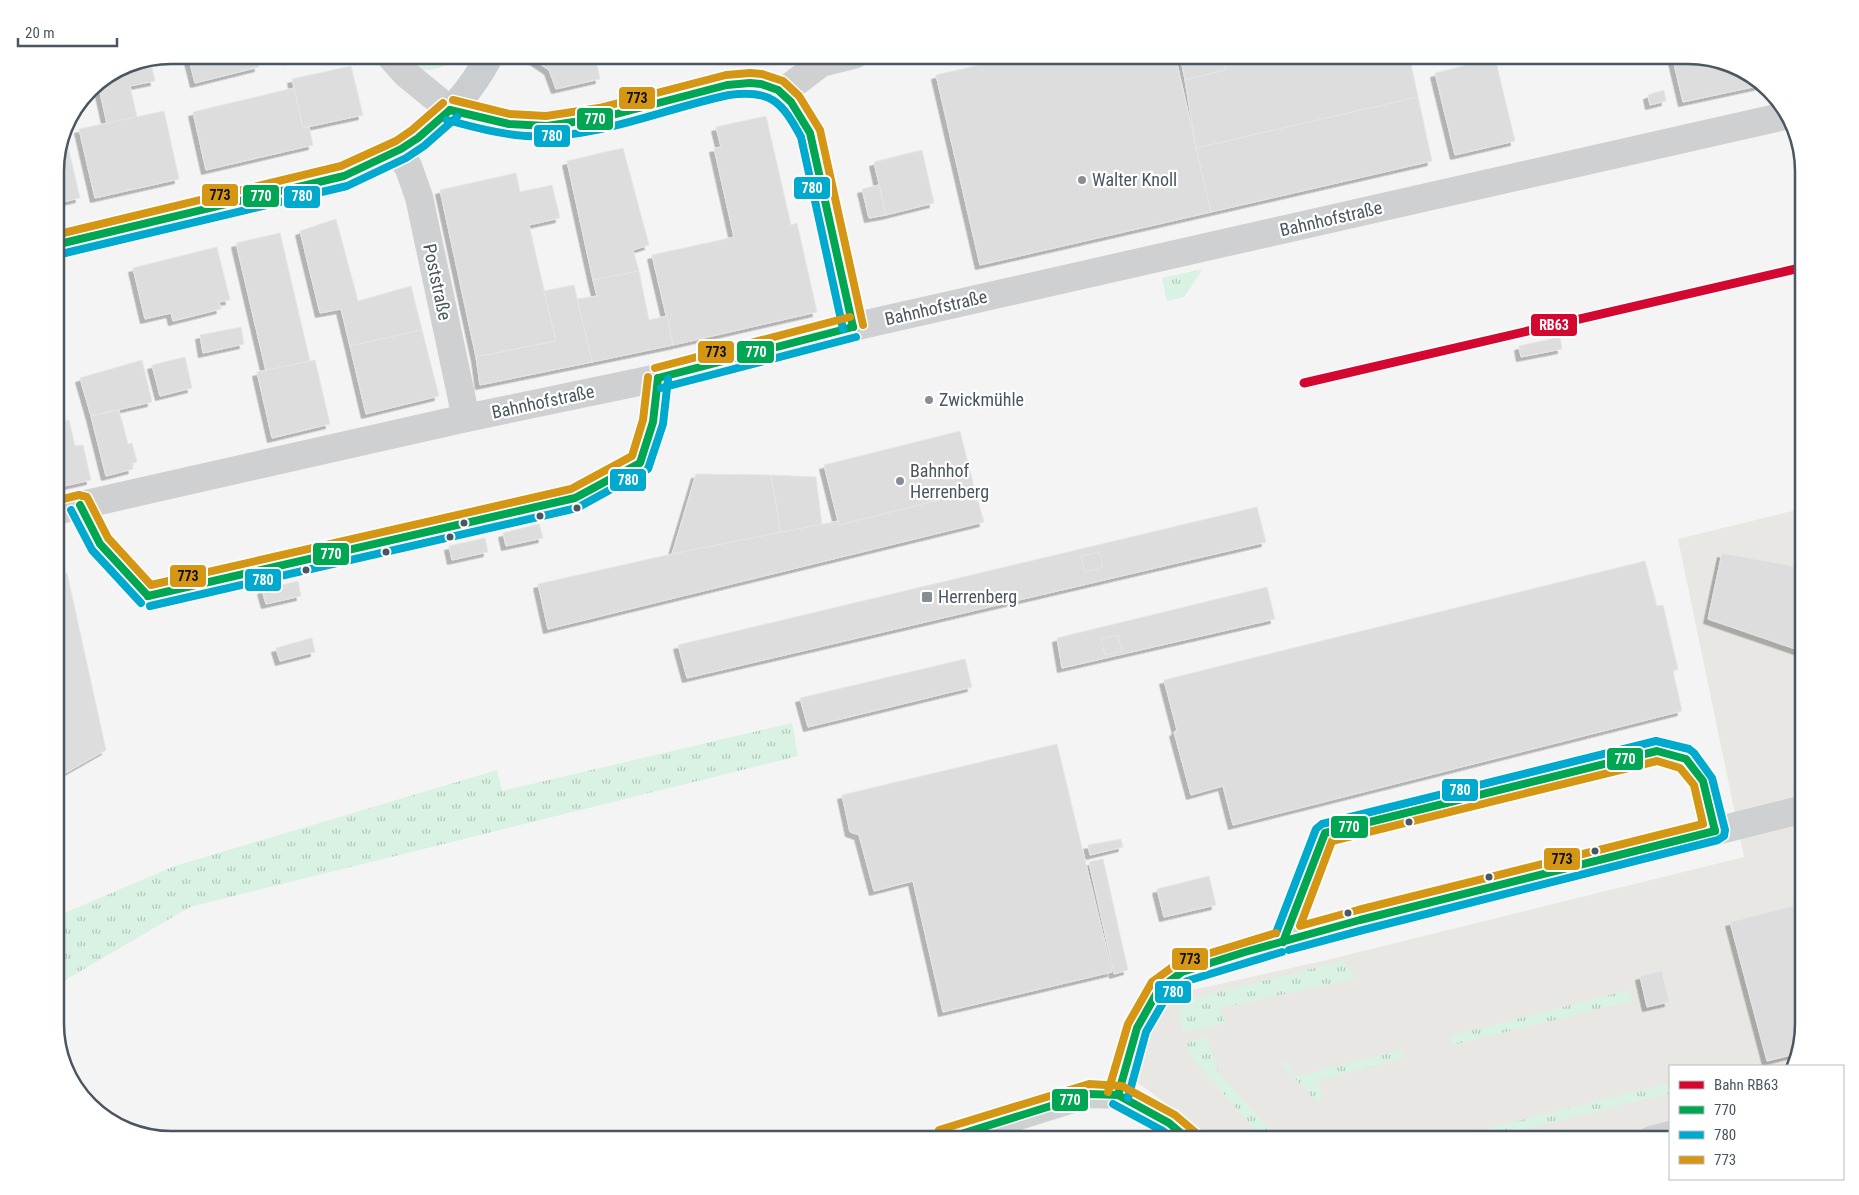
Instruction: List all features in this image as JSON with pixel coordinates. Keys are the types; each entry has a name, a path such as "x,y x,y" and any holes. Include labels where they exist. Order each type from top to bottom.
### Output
{"main road":[{"path":"64,243 344,176 373,164 417,139 450,110 474,82 485,64"}],"street":[{"path":"397,64 406,74 450,110 505,123 528,126 609,115 735,84 761,84 783,92 796,107 810,132 853,327"},
{"path":"783,92 819,64"},
{"name":"Bahnhofstraße","path":"64,509 466,418 658,378 853,327 1780,117"},
{"name":"Poststraße","path":"395,151 408,166 419,198 466,418"},
{"path":"1118,1095 1137,1028 1159,989 1182,972 1245,952 1360,920 1795,811"},
{"path":"971,1131 1089,1094 1118,1095 1169,1123 1178,1131"}],"shaded area":[{"path":"1795,510 1795,1024 1792,1052 1787,1065 1669,1065 1669,1131 1203,1131 1137,1082 1150,1030 1166,996 1327,960 1744,857 1678,539"}],"green space":[{"path":"414,64 446,64 430,70 420,69"},
{"path":"1203,269 1184,297 1167,301 1162,278"},
{"path":"792,723 798,756 190,907 64,981 64,913 175,866 497,770 502,791"},
{"path":"1343,961 1356,979 1220,1008 1225,1024 1183,1032 1179,1015 1183,1001"},
{"path":"1629,990 1632,1001 1453,1045 1450,1036"},
{"path":"1206,1037 1219,1073 1271,1131 1256,1131 1190,1055 1187,1043"},
{"path":"1402,1050 1404,1058 1320,1080 1321,1096 1319,1101 1316,1102 1282,1064 1283,1062 1288,1062 1291,1072 1295,1077"},
{"path":"1669,1083 1669,1093 1517,1131 1478,1131"}],"building":[{"path":"190,64 258,64 259,67 195,83"},
{"path":"540,64 597,64 600,79 556,89 549,70"},
{"name":"Walter Knoll","path":"984,64 1177,64 1211,212 980,265 936,75"},
{"path":"1182,64 1224,64 1226,70 1185,80"},
{"path":"1224,64 1411,64 1418,97 1196,148 1185,80 1226,70"},
{"path":"1471,64 1496,64 1515,141 1455,155 1435,73"},
{"path":"1674,64 1716,67 1736,75 1754,87 1683,102"},
{"path":"152,66 155,81 130,86 137,117 107,124 100,92 97,93 117,78 136,69"},
{"path":"351,66 363,115 303,128 292,79"},
{"path":"294,88 303,128 309,127 313,145 206,170 193,112"},
{"path":"1664,90 1666,101 1650,105 1648,95"},
{"path":"1418,97 1432,161 1211,212 1196,148"},
{"path":"164,111 179,179 95,198 79,129"},
{"path":"766,116 791,225 797,223 817,312 673,345 652,255 734,237 714,148 721,147 716,127"},
{"path":"67,143 80,198 64,202 64,164"},
{"path":"623,148 649,245 633,250 639,271 593,280 567,161"},
{"path":"922,150 934,203 886,215 874,162"},
{"path":"516,173 520,192 552,185 560,218 529,225 556,341 476,357 440,190"},
{"path":"879,185 886,215 869,218 862,189"},
{"path":"336,219 358,301 411,286 422,330 350,346 341,309 320,313 300,231"},
{"path":"280,233 310,361 266,371 236,243"},
{"path":"217,247 230,300 219,302 221,309 173,321 171,313 145,319 133,268"},
{"path":"639,271 649,320 667,316 673,345 592,362 577,299 597,296 593,280"},
{"path":"574,285 592,362 480,385 476,357 556,341 544,291"},
{"path":"241,327 244,344 203,353 200,335"},
{"path":"422,330 439,396 366,414 350,346"},
{"path":"1560,337 1562,349 1521,357 1519,346"},
{"path":"185,357 192,388 160,396 152,365"},
{"path":"142,360 152,402 91,416 80,378"},
{"path":"315,360 330,424 272,438 257,372"},
{"path":"119,410 128,444 132,443 137,462 131,464 133,469 106,476 91,416"},
{"path":"69,420 75,446 83,445 91,480 64,486 64,421"},
{"name":"Bahnhof Herrenberg","path":"960,431 975,491 839,525 824,465"},
{"path":"696,474 771,475 781,533 672,554"},
{"path":"771,475 816,477 822,525 781,533"},
{"path":"975,491 984,522 548,629 538,584 672,554 838,521 839,525"},
{"path":"1257,507 1266,542 687,678 678,645"},
{"path":"539,524 543,538 506,546 503,533"},
{"path":"485,538 488,552 452,560 449,546"},
{"path":"1099,552 1103,567 1085,572 1081,556"},
{"path":"1722,553 1795,566 1795,649 1708,619"},
{"path":"1645,561 1657,606 1663,605 1678,669 1673,671 1682,711 1233,825 1223,786 1191,795 1174,732 1177,730 1164,680"},
{"path":"67,573 106,750 64,774 64,574"},
{"path":"298,581 301,596 266,604 262,590"},
{"path":"1267,587 1275,619 1062,668 1057,638"},
{"path":"1118,635 1122,651 1105,655 1101,639"},
{"path":"312,638 315,652 280,661 276,648"},
{"path":"965,659 972,687 808,727 800,698"},
{"path":"1057,744 1112,972 943,1012 913,881 874,891 859,835 850,832 842,795"},
{"path":"1121,839 1123,847 1090,855 1088,845"},
{"path":"1103,859 1128,970 1114,974 1089,862"},
{"path":"1209,876 1216,905 1164,917 1157,889"},
{"path":"1795,905 1795,1024 1791,1055 1767,1061 1730,922"},
{"path":"1662,971 1669,1002 1647,1007 1640,976"}],"rail line":[{"name":"RB63","path":"1304,383 1795,269"}],"transit line":[{"name":"773","path":"453,100 510,114 546,116 599,108 726,75 762,74 783,81 799,96 820,130 863,325"},
{"name":"770","path":"450,110 509,124 547,126 601,118 727,85 761,84 778,90 791,102 810,133 853,327"},
{"name":"780","path":"447,120 506,134 552,136 578,133 629,122 729,95 755,94 765,96 781,107 801,137 843,329"},
{"name":"773","path":"64,233 341,166 396,141 412,130 443,103"},
{"name":"770","path":"64,243 344,176 401,149 418,138 450,110"},
{"name":"780","path":"64,253 347,186 406,158 424,146 457,117"},
{"name":"773","path":"655,368 850,317"},
{"name":"770","path":"658,378 853,327"},
{"name":"780","path":"661,388 856,337"},
{"name":"773","path":"64,499 79,495 87,497 108,538 151,585 571,489 632,456 643,420 648,377"},
{"name":"770","path":"148,596 575,498 640,463 653,422 658,378"},
{"name":"780","path":"150,606 577,508 648,469 663,424 668,379"},
{"name":"770","path":"80,505 100,544 148,596"},
{"name":"780","path":"71,510 92,550 141,603"},
{"name":"780","path":"1276,933 1316,829 1322,824 1656,741 1689,749 1712,778 1725,830 1724,836 1718,840 1289,950"},
{"name":"770","path":"1283,942 1325,833 1657,751 1686,759 1703,781 1715,831"},
{"name":"773","path":"1657,761 1680,768 1694,785 1703,824 1300,926 1332,841 1657,761"},
{"name":"770","path":"1118,1095 1137,1028 1159,989 1182,972 1245,952 1360,920 1715,831"},
{"name":"773","path":"1108,1092 1128,1024 1152,982 1178,963 1276,933"},
{"name":"780","path":"1128,1098 1146,1032 1167,996 1187,981 1282,952"},
{"name":"773","path":"939,1130 1089,1084 1122,1086 1175,1115 1194,1131"},
{"name":"770","path":"971,1131 1089,1094 1118,1095 1169,1123 1178,1131"},
{"name":"780","path":"1113,1104 1163,1131"}],"place":[{"name":"Walter Knoll","path":"1082,180"},
{"name":"Zwickmühle","path":"929,400"},
{"name":"Bahnhof Herrenberg","path":"900,481"},
{"name":"Herrenberg","path":"927,597"}]}
